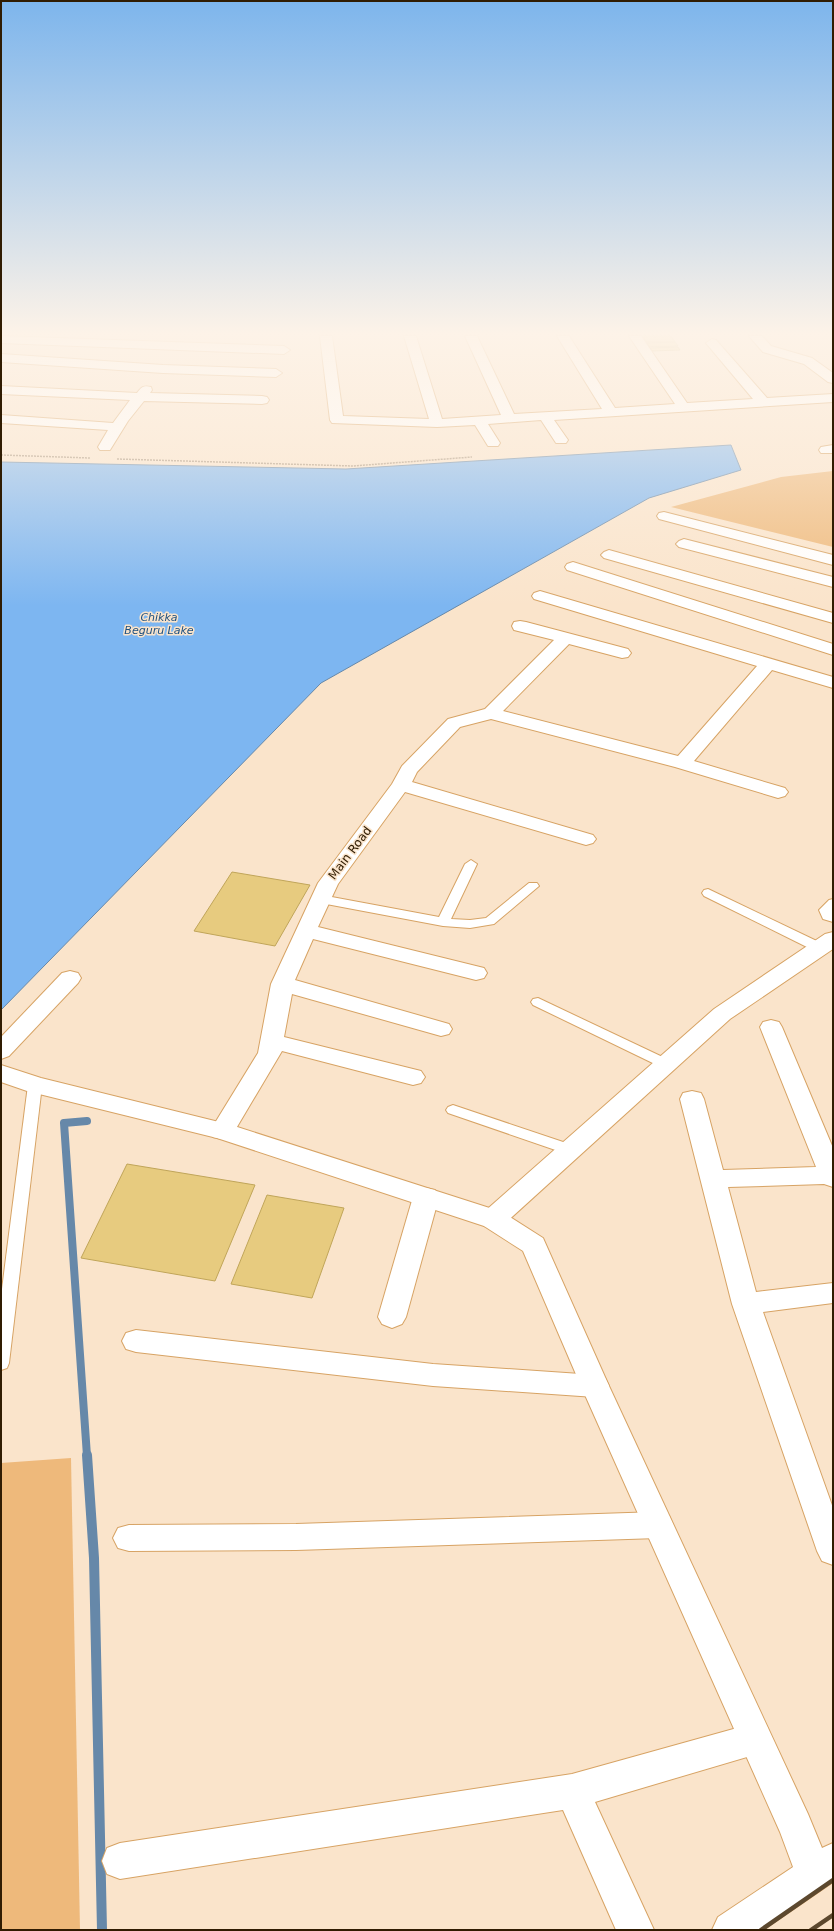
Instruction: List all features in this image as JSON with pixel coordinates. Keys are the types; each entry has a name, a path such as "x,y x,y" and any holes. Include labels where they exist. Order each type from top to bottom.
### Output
{"street":[{"path":"105,426 118,427 105,447"},
{"path":"483,426 493,443"},
{"path":"552,426 561,440"},
{"path":"664,516 833,560"},
{"path":"684,544 833,582"},
{"path":"609,554 833,618"},
{"path":"573,567 833,650"},
{"path":"540,596 833,683"},
{"path":"792,636 815,612"},
{"path":"520,626 622,653"},
{"name":"Main Road","path":"222,1131 270,1052 282,984 328,883 401,785 409,770 454,724 492,713 565,639"},
{"path":"682,763 768,664"},
{"path":"492,713 682,763 778,792"},
{"path":"401,785 586,839"},
{"path":"307,931 476,973"},
{"path":"493,1219 722,1014 827,944"},
{"path":"1,1051 70,978"},
{"path":"282,984 441,1029"},
{"path":"713,1179 832,1177 771,1027"},
{"path":"272,1040 413,1077"},
{"path":"1,1073 35,1084 222,1131 493,1219 534,1245 595,1386 754,1739 796,1826 824,1867 731,1930"},
{"path":"692,1099 746,1304 833,1551"},
{"path":"392,1317 426,1197"},
{"path":"746,1304 833,1293"},
{"path":"136,1340 433,1375 595,1386"},
{"path":"129,1538 304,1537 658,1524"},
{"path":"120,1860 572,1790 754,1739"},
{"path":"572,1790 635,1930"}],"lane":[{"path":"443,922 470,864"},
{"path":"321,899 443,922 470,924 490,921 533,886"},
{"path":"708,893 827,944"},
{"path":"833,902 825,910 827,916 833,918"},
{"path":"538,1002 666,1064"},
{"path":"1,1363 35,1084"},
{"path":"453,1110 570,1150"}],"path":[{"path":"1,455 92,458"},
{"path":"116,459 353,466 472,457"}],"shaded area":[{"path":"833,471 833,547 671,507 781,477"},
{"path":"71,1458 80,1930 1,1930 1,1463"}],"water":[{"name":"Chikka Beguru Lake","path":"731,445 741,470 649,498 321,683 1,1010 1,462 346,469"}],"building":[{"path":"232,872 310,885 275,946 194,931"},
{"path":"127,1164 255,1185 215,1281 81,1258"},
{"path":"267,1195 344,1208 312,1298 231,1284"}],"waterway":[{"path":"87,1121 64,1123 87,1456"},
{"path":"87,1455 94,1558 102,1930"}],"railway":[{"path":"761,1930 833,1880"},
{"path":"811,1930 833,1915"}]}
